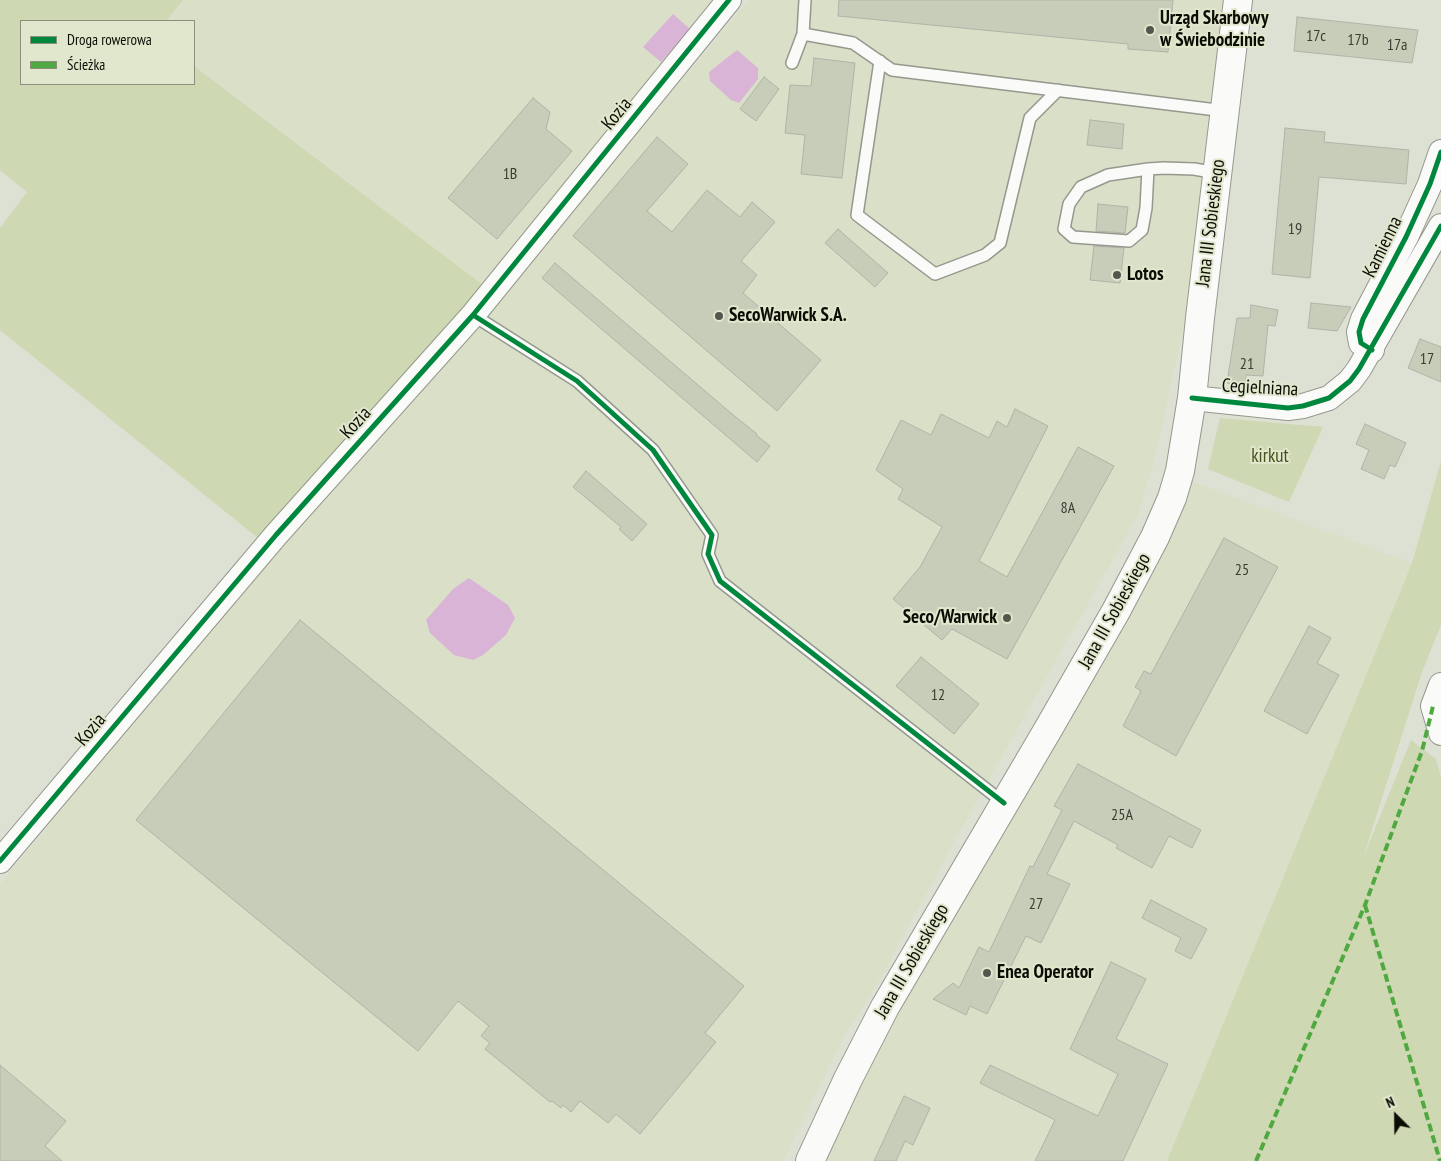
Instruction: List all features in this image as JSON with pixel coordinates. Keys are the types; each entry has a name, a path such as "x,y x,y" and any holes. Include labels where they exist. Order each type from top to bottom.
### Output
{"street":[{"name":"Jana III Sobieskiego","path":"810,1161 877,1021 1112,619 1155,537 1172,498 1180,471 1192,398 1238,0"},
{"name":"Kozia","path":"0,861 8,836 474,315 722,5"},
{"name":"Kamienna","path":"1372,350 1361,343 1359,332 1363,319 1406,237 1430,184 1441,152"},
{"name":"Cegielniana","path":"1192,398 1288,408 1316,403 1329,398 1350,381 1372,350 1441,226"},
{"path":"1441,685 1433,706 1441,734"}],"lane":[{"path":"792,63 804,34 805,0"},
{"path":"804,34 854,43 892,70 1225,111"},
{"path":"880,62 857,215 934,274 985,256 1000,244 1030,118 1058,90"},
{"path":"1148,170 1146,208 1142,230 1129,241 1073,237 1064,229 1069,204 1081,188 1108,175 1148,170 1194,169 1217,173"},
{"path":"474,315 577,381 653,450 712,535 708,554 720,580 1004,803"}],"shaded area":[{"path":"183,0 715,0 483,285 195,67 195,20 167,20"},
{"path":"749,0 1225,0 1186,322 1156,454 1138,515 964,824 874,990 845,1035 783,1161 0,1161 0,884 275,551 553,234"},
{"path":"673,14 690,29 661,62 643,47"},
{"path":"737,50 758,68 758,79 739,103 731,100 710,81 709,72"},
{"path":"1186,479 1412,563 1167,1161 795,1161 857,1030 999,814"},
{"path":"469,578 508,605 515,618 506,635 483,655 473,660 454,655 430,633 426,620 453,589"}],"green space":[{"path":"0,0 183,0 167,20 20,20 20,85 195,85 195,67 483,285 266,539 258,538 0,330 0,228 27,192 0,170"},
{"name":"kirkut","path":"1220,418 1323,427 1289,502 1208,469"},
{"path":"1441,461 1441,625 1422,672 1363,858 1411,740 1436,759 1441,777 1441,1161 1167,1161 1412,563"}],"building":[{"path":"839,0 1173,0 1168,52 1128,49 1128,44 838,16"},
{"path":"1297,17 1418,30 1412,63 1294,51"},
{"path":"814,58 855,63 842,178 801,174 805,135 785,133 790,85 811,86"},
{"path":"764,77 779,89 756,121 740,109"},
{"path":"533,98 550,112 546,129 572,151 497,239 448,198"},
{"path":"1090,120 1124,124 1122,149 1087,145"},
{"path":"1285,128 1325,132 1324,142 1409,150 1406,184 1319,177 1310,278 1272,274"},
{"name":"SecoWarwick S.A.","path":"657,137 688,164 647,211 672,232 707,190 740,217 752,202 775,222 741,261 757,275 743,293 821,360 777,411 573,236"},
{"path":"1098,204 1128,207 1125,233 1096,231"},
{"path":"838,229 888,273 875,287 825,243"},
{"path":"1094,246 1124,248 1120,283 1090,280"},
{"path":"555,263 770,446 757,462 542,278"},
{"path":"1311,303 1351,307 1337,331 1308,328"},
{"path":"1251,305 1278,310 1275,326 1268,325 1263,376 1246,375 1245,387 1227,383 1237,318 1250,318"},
{"path":"1420,339 1441,347 1441,382 1408,368"},
{"path":"1015,409 1048,426 979,561 1007,577 1078,447 1114,466 1007,659 952,629 942,640 893,599 920,567 942,527 898,499 903,489 876,470 901,420 931,435 941,414 989,438 997,421 1007,427"},
{"path":"1365,424 1406,443 1395,467 1390,465 1384,479 1361,469 1369,450 1356,444"},
{"path":"586,471 647,524 632,541 619,529 621,527 573,487"},
{"path":"1224,538 1278,567 1176,756 1123,726 1141,691 1135,687 1144,671 1151,674"},
{"path":"300,620 744,986 705,1033 716,1042 640,1134 616,1114 608,1123 580,1101 571,1112 563,1105 561,1108 552,1101 550,1102 485,1049 490,1043 481,1036 489,1026 458,1001 418,1051 136,820"},
{"path":"1309,626 1331,638 1317,663 1339,675 1307,734 1264,711"},
{"path":"921,657 979,704 954,734 896,686"},
{"path":"1078,764 1201,830 1192,848 1169,836 1152,868 1116,848 1118,845 1074,821 1047,874 1070,884 1041,943 1026,936 987,1014 970,1006 966,1015 933,999 953,983 959,988 979,947 989,952 1030,866 1033,867 1062,810 1054,806"},
{"path":"1151,900 1207,929 1191,959 1175,951 1181,938 1142,918"},
{"path":"1111,962 1146,979 1116,1039 1168,1064 1123,1161 1035,1161 1055,1120 980,1083 990,1065 1098,1116 1118,1074 1070,1049"},
{"path":"0,1065 66,1121 45,1146 62,1161 0,1161"},
{"path":"904,1096 930,1108 913,1145 905,1141 896,1161 874,1161"}],"marked path":[{"path":"1256,1161 1365,905 1422,751 1433,706"},
{"path":"1365,905 1440,1161"}],"cycle path":[{"path":"0,861 276,535 473,315 729,0"},
{"path":"1372,350 1361,343 1359,332 1363,319 1406,237 1430,184 1441,152"},
{"path":"1192,398 1288,408 1303,406 1329,398 1350,381 1359,369 1441,226"},
{"path":"473,315 577,381 653,450 712,535 708,554 720,581 1004,803"}],"place":[{"name":"Urząd Skarbowy w Świebodzinie","path":"1150,30"},
{"name":"Lotos","path":"1117,275"},
{"name":"SecoWarwick S.A.","path":"719,316"},
{"name":"Seco/Warwick","path":"1007,618"},
{"name":"Enea Operator","path":"987,973"}]}
